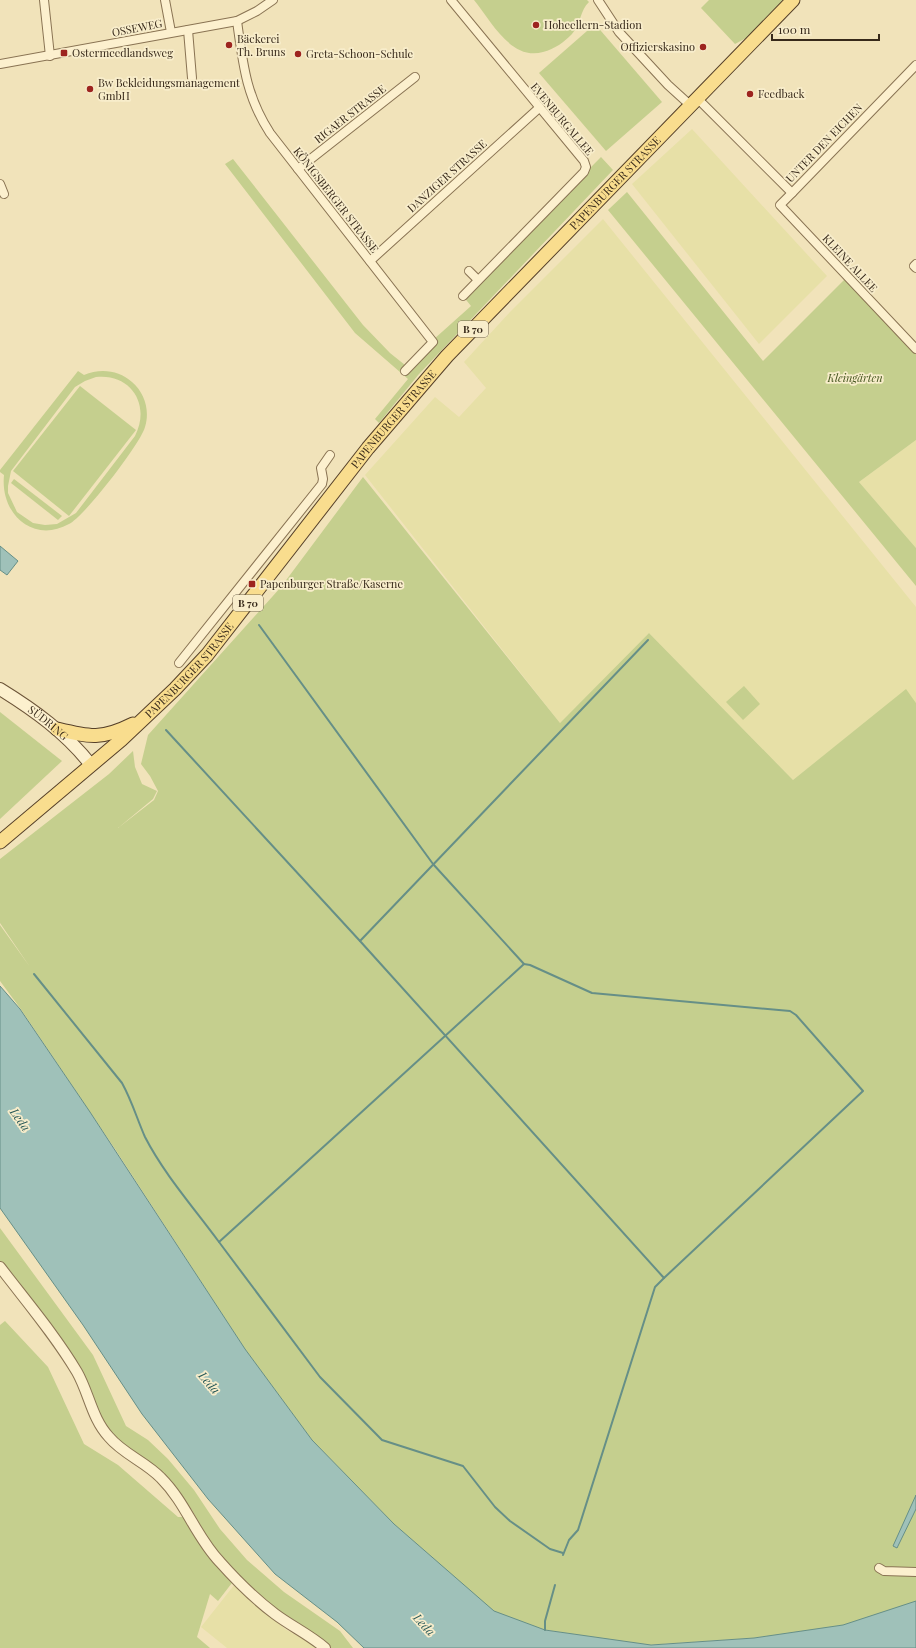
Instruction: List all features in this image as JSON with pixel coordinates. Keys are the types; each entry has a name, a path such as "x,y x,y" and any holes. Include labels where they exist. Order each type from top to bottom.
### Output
{"main road":[{"name":"PAPENBURGER STRASSE","path":"0,842 91,765 175,689 207,655 368,448 447,356 793,0"},
{"name":"SÜDRING","path":"0,689 57,729 82,753 91,765"},
{"path":"57,729 100,736 111,734 143,719"}],"street":[{"path":"44,0 50,56"},
{"path":"166,0 171,32"},
{"name":"OSSEWEG","path":"0,64 237,21 257,11 273,0"},
{"name":"EVENBURGALLEE","path":"451,0 584,161 586,170 463,296"},
{"name":"UNTER DEN EICHEN","path":"598,0 619,32 668,85 694,102 792,193 916,65"},
{"name":"KÖNIGSBERGER STRASSE","path":"237,21 248,85 257,113 270,133 433,342 405,371"},
{"path":"188,30 192,78"},
{"name":"RIGAER STRASSE","path":"298,169 415,77"},
{"name":"DANZIGER STRASSE","path":"370,261 539,108"},
{"path":"0,184 4,194"},
{"name":"KLEINE ALLEE","path":"792,193 780,205 916,349"},
{"path":"468,271 478,280"},
{"path":"179,663 322,484 323,479 321,468 330,455"},
{"path":"0,1267 77,1372 96,1417 109,1437 119,1447 150,1467 164,1481 183,1504 206,1545 219,1562 260,1602 284,1621 325,1648"},
{"path":"880,1568 884,1571 916,1572"}],"shaded area":[{"path":"692,129 827,276 759,344 632,184"},
{"path":"603,219 916,607 916,703 906,690 793,780 649,633 560,723 365,475 435,397 459,417 486,388 464,362 510,312"},
{"path":"916,440 916,548 859,482"},
{"path":"235,1584 285,1629 319,1648 227,1648 201,1627"}],"green space":[{"name":"Hoheellern-Stadion","path":"474,0 587,0 589,2 584,9 575,30 569,37 551,49 543,52 532,53 521,51 503,37"},
{"path":"709,0 785,0 748,37 735,44 701,8"},
{"path":"595,24 662,102 606,151 539,73"},
{"path":"601,157 613,170 419,374 379,423 375,419 408,379 355,333 225,164 233,159 363,325 390,353 405,365 471,306 463,296"},
{"name":"Kleingärten","path":"627,192 763,361 845,279 916,354 916,440 859,482 916,548 916,586 608,210"},
{"path":"78,371 84,375 96,371 109,371 127,378 140,391 147,409 145,427 141,435 134,448 99,494 87,508 69,524 56,529 43,530 32,528 22,522 13,513 7,502 4,489 4,475 0,472 0,470","holes":["96,377 108,377 119,380 135,393 141,413 135,436 76,513 57,524 45,525 33,523 17,512 8,493 11,471 75,387"]},
{"path":"80,386 136,430 69,516 13,471"},
{"path":"363,477 560,723 649,633 793,780 906,689 916,703 916,1602 848,1625 754,1638 647,1645 545,1630 495,1613 394,1524 312,1440 245,1349 115,1149 20,1008 0,981 0,925 30,967 0,923 0,859 109,774 133,751 135,767 142,784 157,791 153,799 118,828 154,800 158,791 150,776 141,764 148,735 281,587"},
{"path":"14,479 62,516 58,520 11,483"},
{"path":"744,686 760,704 743,720 726,702"},
{"path":"0,712 62,761 0,819"},
{"path":"0,1228 93,1355 126,1426 148,1440 168,1459 194,1490 220,1529 247,1560 284,1592 340,1631 353,1648 330,1648 273,1610 213,1548 192,1510 180,1494 110,1435 92,1397 0,1261"},
{"path":"5,1321 48,1367 84,1444 118,1465 178,1517 185,1517 235,1579 218,1601 210,1594 197,1637 210,1648 0,1648 0,1325"}],"water":[{"path":"0,546 18,561 7,575 0,570"},
{"name":"Leda","path":"0,986 20,1009 90,1112 245,1349 312,1440 394,1524 494,1611 545,1630 651,1645 754,1638 843,1625 916,1601 916,1648 364,1648 337,1622 275,1574 208,1499 142,1414 83,1325 0,1208"},
{"path":"916,1495 916,1509 897,1548 893,1546"}],"waterway":[{"path":"259,625 433,864 524,964 530,965 592,993 790,1011 796,1015 863,1091 664,1278"},
{"path":"563,1555 569,1540 578,1530 655,1287 664,1278 360,941 648,640"},
{"path":"166,730 360,941"},
{"path":"34,974 122,1083 129,1096 145,1137 153,1151 170,1178 219,1242 524,964"},
{"path":"219,1242 320,1377 382,1440 463,1466 495,1507 510,1521 550,1549 563,1553"},
{"path":"545,1630 545,1621 555,1585"}],"place":[{"name":"Hoheellern-Stadion","path":"536,25"},
{"name":"Bäckerei Th. Bruns","path":"229,45"},
{"name":"Offizierskasino","path":"703,47"},
{"name":"Ostermeedlandsweg","path":"64,53"},
{"name":"Greta-Schoon-Schule","path":"298,54"},
{"name":"Bw Bekleidungsmanagement GmbH","path":"90,89"},
{"name":"Feedback","path":"750,94"},
{"name":"Papenburger Straße/Kaserne","path":"252,584"}]}
